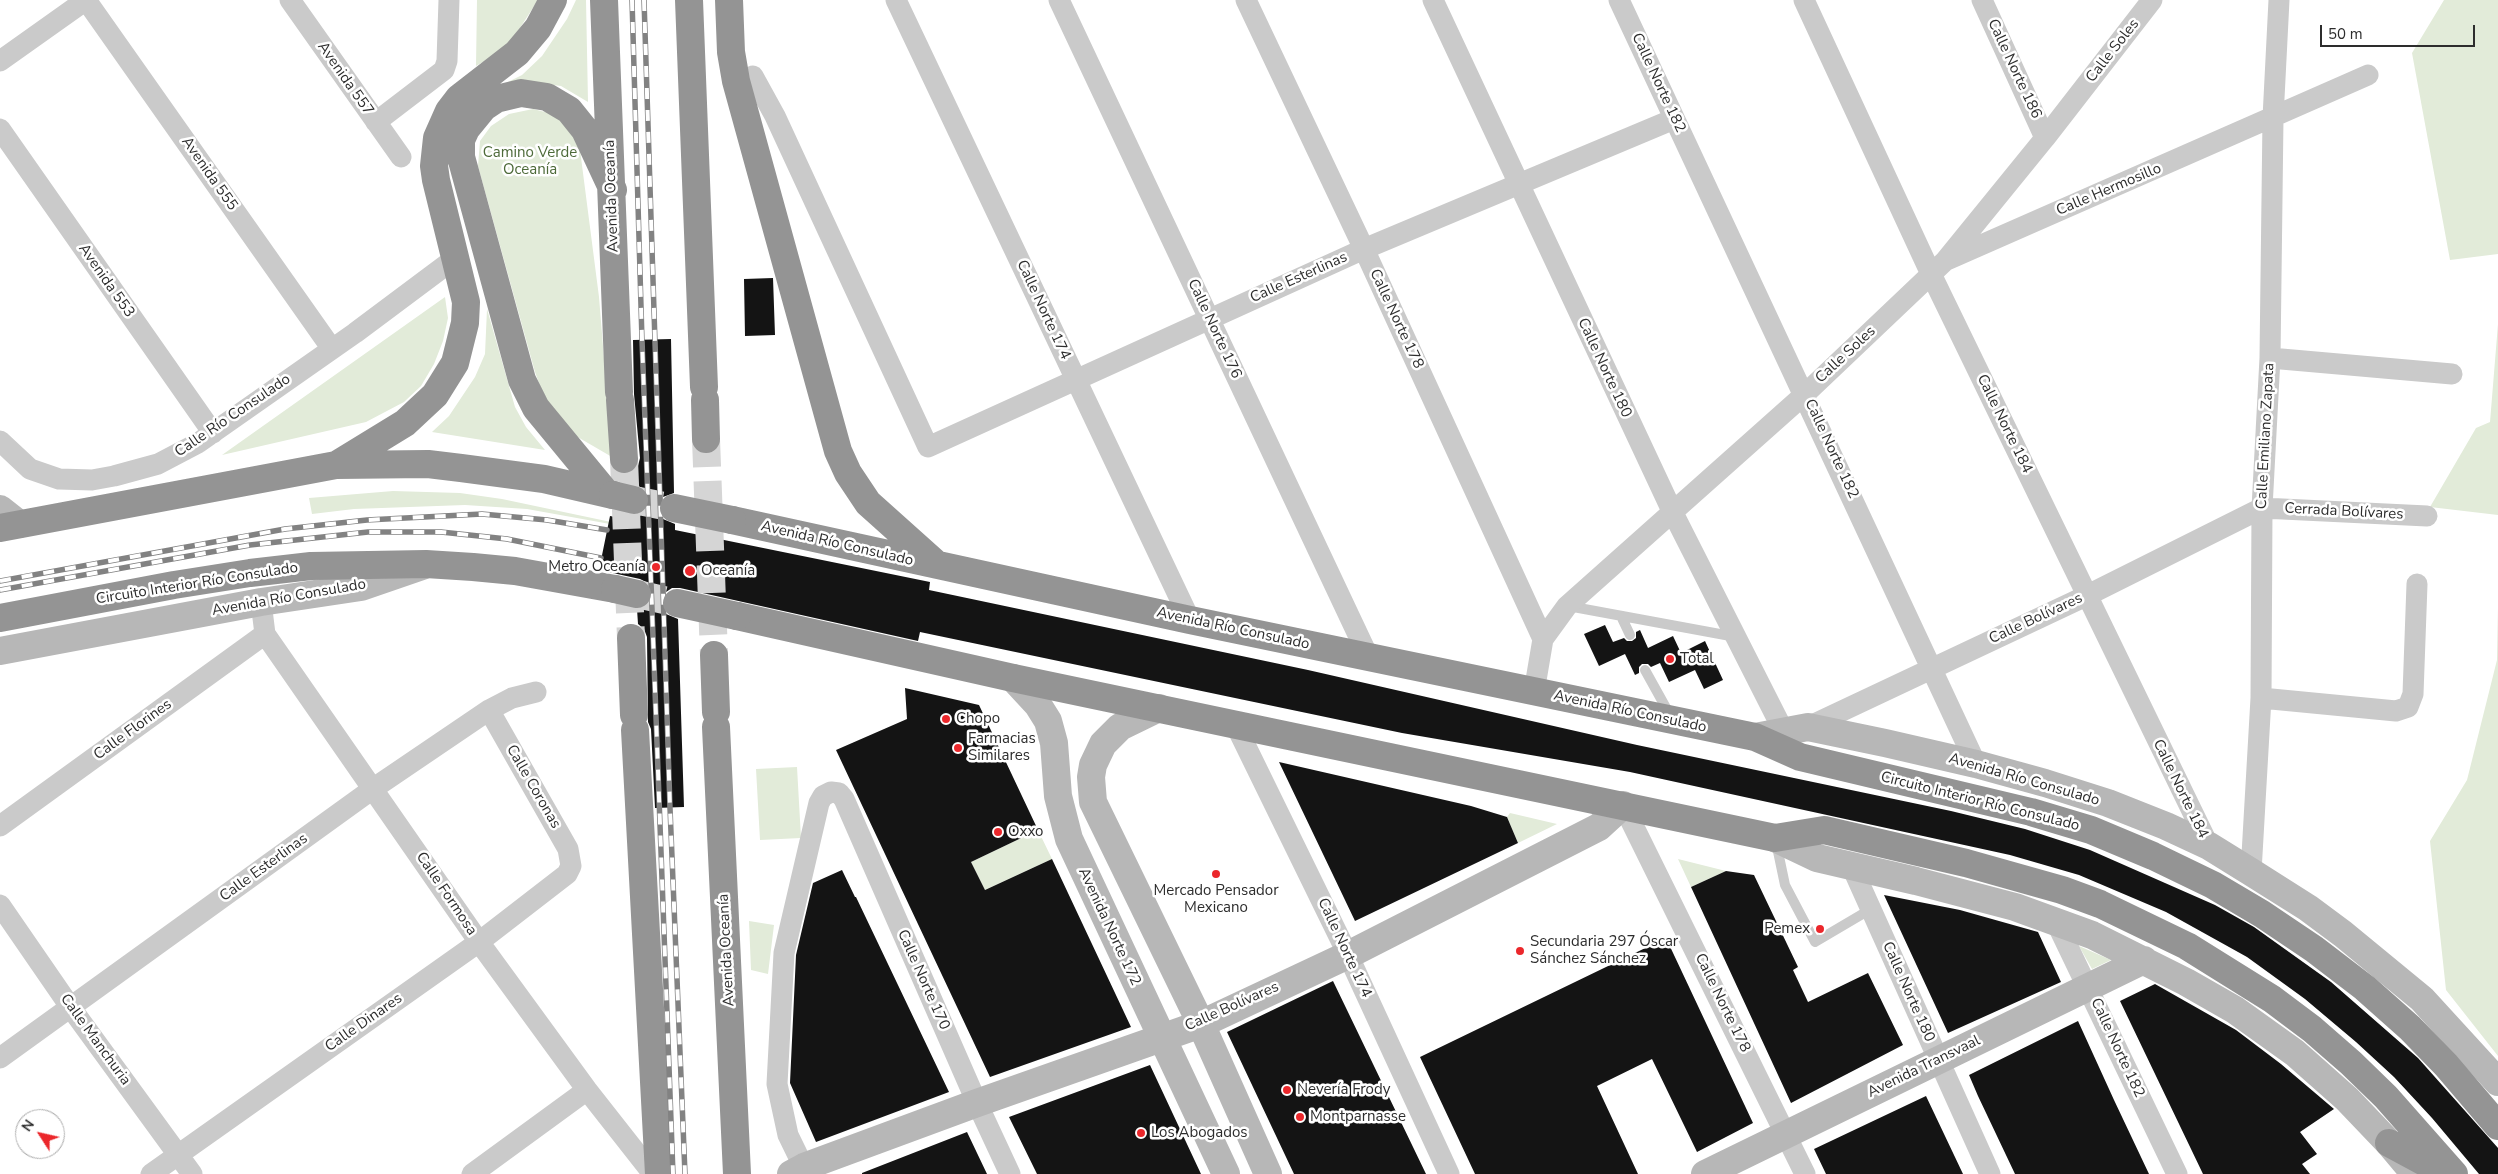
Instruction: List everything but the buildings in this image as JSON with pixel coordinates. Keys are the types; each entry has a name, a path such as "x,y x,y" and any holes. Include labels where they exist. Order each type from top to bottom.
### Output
{"highway":[{"path":"336,465 412,417 435,395 455,363 466,323 466,302 436,180 434,166 437,138 449,111 459,98 517,53 538,28 553,0"},
{"name":"Avenida Oceanía","path":"604,0 624,459"},
{"path":"689,0 706,439"},
{"path":"729,0 731,52 736,81 838,451 848,473 868,503 938,566"},
{"path":"6,521 336,465 428,464 544,479 618,496 536,408 522,380 461,157 462,140 466,129 484,107 496,99 521,93 547,97 569,110 577,119 592,142 613,190"},
{"name":"Avenida Río Consulado","path":"674,508 1190,620 1754,737"},
{"name":"Avenida Río Consulado","path":"426,564 515,571 626,592"},
{"name":"Circuito Interior Río Consulado","path":"0,618 250,573 311,566 426,564"},
{"path":"677,603 1013,678 1775,838 1824,830 1956,861 2062,890 2147,925 2236,975 2312,1029 2386,1097 2454,1174"},
{"path":"631,638 659,1174"},
{"name":"Avenida Oceanía","path":"714,655 737,1174"},
{"name":"Circuito Interior Río Consulado","path":"1754,737 1800,757 2031,812 2091,830 2153,856 2213,885 2262,914 2314,949 2365,988 2410,1028 2498,1126"},
{"path":"2389,1143 2448,1174"}],"street":[{"path":"0,61 86,0"},
{"name":"Avenida 555","path":"86,0 332,349"},
{"name":"Avenida 557","path":"290,0 401,157"},
{"path":"376,122 444,70 447,61 449,0"},
{"name":"Calle Norte 174","path":"896,0 1190,620"},
{"name":"Calle Norte 176","path":"1059,0 1370,658"},
{"name":"Calle Norte 178","path":"1246,0 1364,249 1543,639"},
{"name":"Calle Norte 180","path":"1433,0 1673,513 1737,637 1796,729"},
{"name":"Calle Norte 182","path":"1619,0 1805,394 1976,764"},
{"name":"Calle Norte 184","path":"1804,0 1938,268 2086,596 2208,846"},
{"name":"Calle Norte 186","path":"1982,0 2045,138"},
{"name":"Calle Soles","path":"1534,692 1543,639 1554,620 1567,606 1805,394 1938,268 2045,138 2152,0"},
{"name":"Calle Emiliano Zapata","path":"2251,872 2261,698 2262,508 2270,358 2273,118 2279,0"},
{"name":"Calle Hermosillo","path":"1938,268 2368,75"},
{"name":"Calle Esterlinas","path":"753,76 775,116 928,446 1076,381 1364,249 1674,119"},
{"name":"Avenida 553","path":"0,129 213,433"},
{"name":"Calle Río Consulado","path":"0,441 30,469 59,479 75,481 114,476 158,464 185,451 213,433 446,265"},
{"path":"2270,358 2452,374"},
{"name":"Calle Bolívares","path":"1796,729 2086,596 2262,508"},
{"name":"Cerrada Bolívares","path":"2262,508 2427,516"},
{"name":"Avenida Río Consulado","path":"0,651 261,602 361,587 426,564"},
{"path":"2261,698 2396,711 2408,707 2413,694 2417,584"},
{"name":"Calle Formosa","path":"261,602 265,634 374,788 479,942 587,1090 653,1174"},
{"name":"Calle Florines","path":"0,826 265,634"},
{"name":"Avenida Norte 172","path":"1013,678 1026,690 1048,721 1054,743 1058,796 1069,838 1226,1174"},
{"name":"Calle Esterlinas","path":"0,1058 374,788 489,710 512,698 536,692"},
{"path":"1159,708 1120,727 1103,744 1093,765 1091,790 1098,813 1201,1024 1268,1174"},
{"name":"Calle Coronas","path":"489,710 568,849 571,866"},
{"name":"Calle Norte 174","path":"1235,724 1348,955 1449,1174"},
{"name":"Avenida Río Consulado","path":"1754,737 1796,729 1976,764 2108,803 2208,846 2308,908 2386,968 2450,1027 2498,1082"},
{"name":"Calle Norte 170","path":"800,1172 788,1135 777,1084 784,953 819,803 823,796 831,792 839,794 844,799 1010,1174"},
{"name":"Calle Norte 178","path":"1623,805 1805,1174"},
{"name":"Calle Bolívares","path":"800,1172 977,1103 1161,1036 1201,1024 1348,955 1598,827 1623,805"},
{"path":"1775,838 1817,858 1982,897 2056,922 2144,960 2235,1010 2294,1053 2347,1099 2389,1143 2415,1174"},
{"name":"Calle Norte 180","path":"1851,865 1990,1174"},
{"name":"Calle Dinares","path":"151,1174 479,942 561,881 571,866"},
{"name":"Calle Manchuria","path":"0,905 71,1008 192,1174"},
{"name":"Calle Norte 182","path":"2056,922 2089,987 2177,1174"},
{"name":"Avenida Transvaal","path":"1705,1174 2144,960"},
{"path":"472,1174 587,1090"}],"lane":[{"path":"1567,606 1737,637"},
{"path":"1621,616 1630,635"},
{"path":"1645,670 1673,721"},
{"path":"1775,838 1785,885 1815,942 1871,909"}],"green space":[{"path":"477,0 538,0 518,31 502,51 476,66"},
{"path":"576,0 586,0 588,102 561,86 524,81 506,83 522,75 542,56 567,19"},
{"path":"2444,0 2498,0 2498,254 2450,260 2412,53"},
{"name":"Camino Verde Oceanía","path":"533,109 553,114 569,125 579,142 599,297 612,457 569,432 544,397 535,372 478,166 480,141 491,126 509,114"},
{"path":"445,297 448,318 443,341 434,364 421,386 404,402 366,422 222,455"},
{"path":"487,309 515,407 526,427 545,450 432,432 449,416 475,377 485,354"},
{"path":"2498,324 2498,515 2430,507 2476,428 2490,422"},
{"path":"393,491 460,493 502,499 611,522 610,524 527,509 465,505 354,509 312,514 309,498"},
{"path":"2498,607 2498,1056 2446,990 2430,841 2467,780 2497,660"},
{"path":"797,767 801,838 760,840 756,769"},
{"path":"1510,813 1557,824 1518,843 1507,817"},
{"path":"1038,830 1052,859 985,890 971,862"},
{"path":"1678,859 1726,871 1691,887"},
{"path":"749,921 774,925 768,974 751,970"},
{"path":"2079,946 2111,960 2092,969"}],"tunnel":[{"path":"706,439 714,655"},
{"path":"624,459 631,638"},
{"path":"634,500 674,508"},
{"path":"637,594 677,603"}],"railway":[{"path":"632,0 642,340 673,1174"},
{"path":"644,0 670,808 685,1174"},
{"path":"0,581 285,529 367,520 482,514 547,520 607,530"},
{"path":"0,590 250,545 368,532 441,532 507,539 601,558"}],"place":[{"name":"Metro Oceanía","path":"656,567"},
{"name":"Oceanía","path":"690,571"},
{"name":"Total","path":"1670,659"},
{"name":"Chopo","path":"946,719"},
{"name":"Farmacias Similares","path":"958,748"},
{"name":"Oxxo","path":"998,832"},
{"name":"Mercado Pensador Mexicano","path":"1216,874"},
{"name":"Pemex","path":"1820,929"},
{"name":"Secundaria 297 Óscar Sánchez Sánchez","path":"1520,951"},
{"name":"Nevería Frody","path":"1287,1090"},
{"name":"Montparnasse","path":"1300,1117"},
{"name":"Los Abogados","path":"1141,1133"}]}
